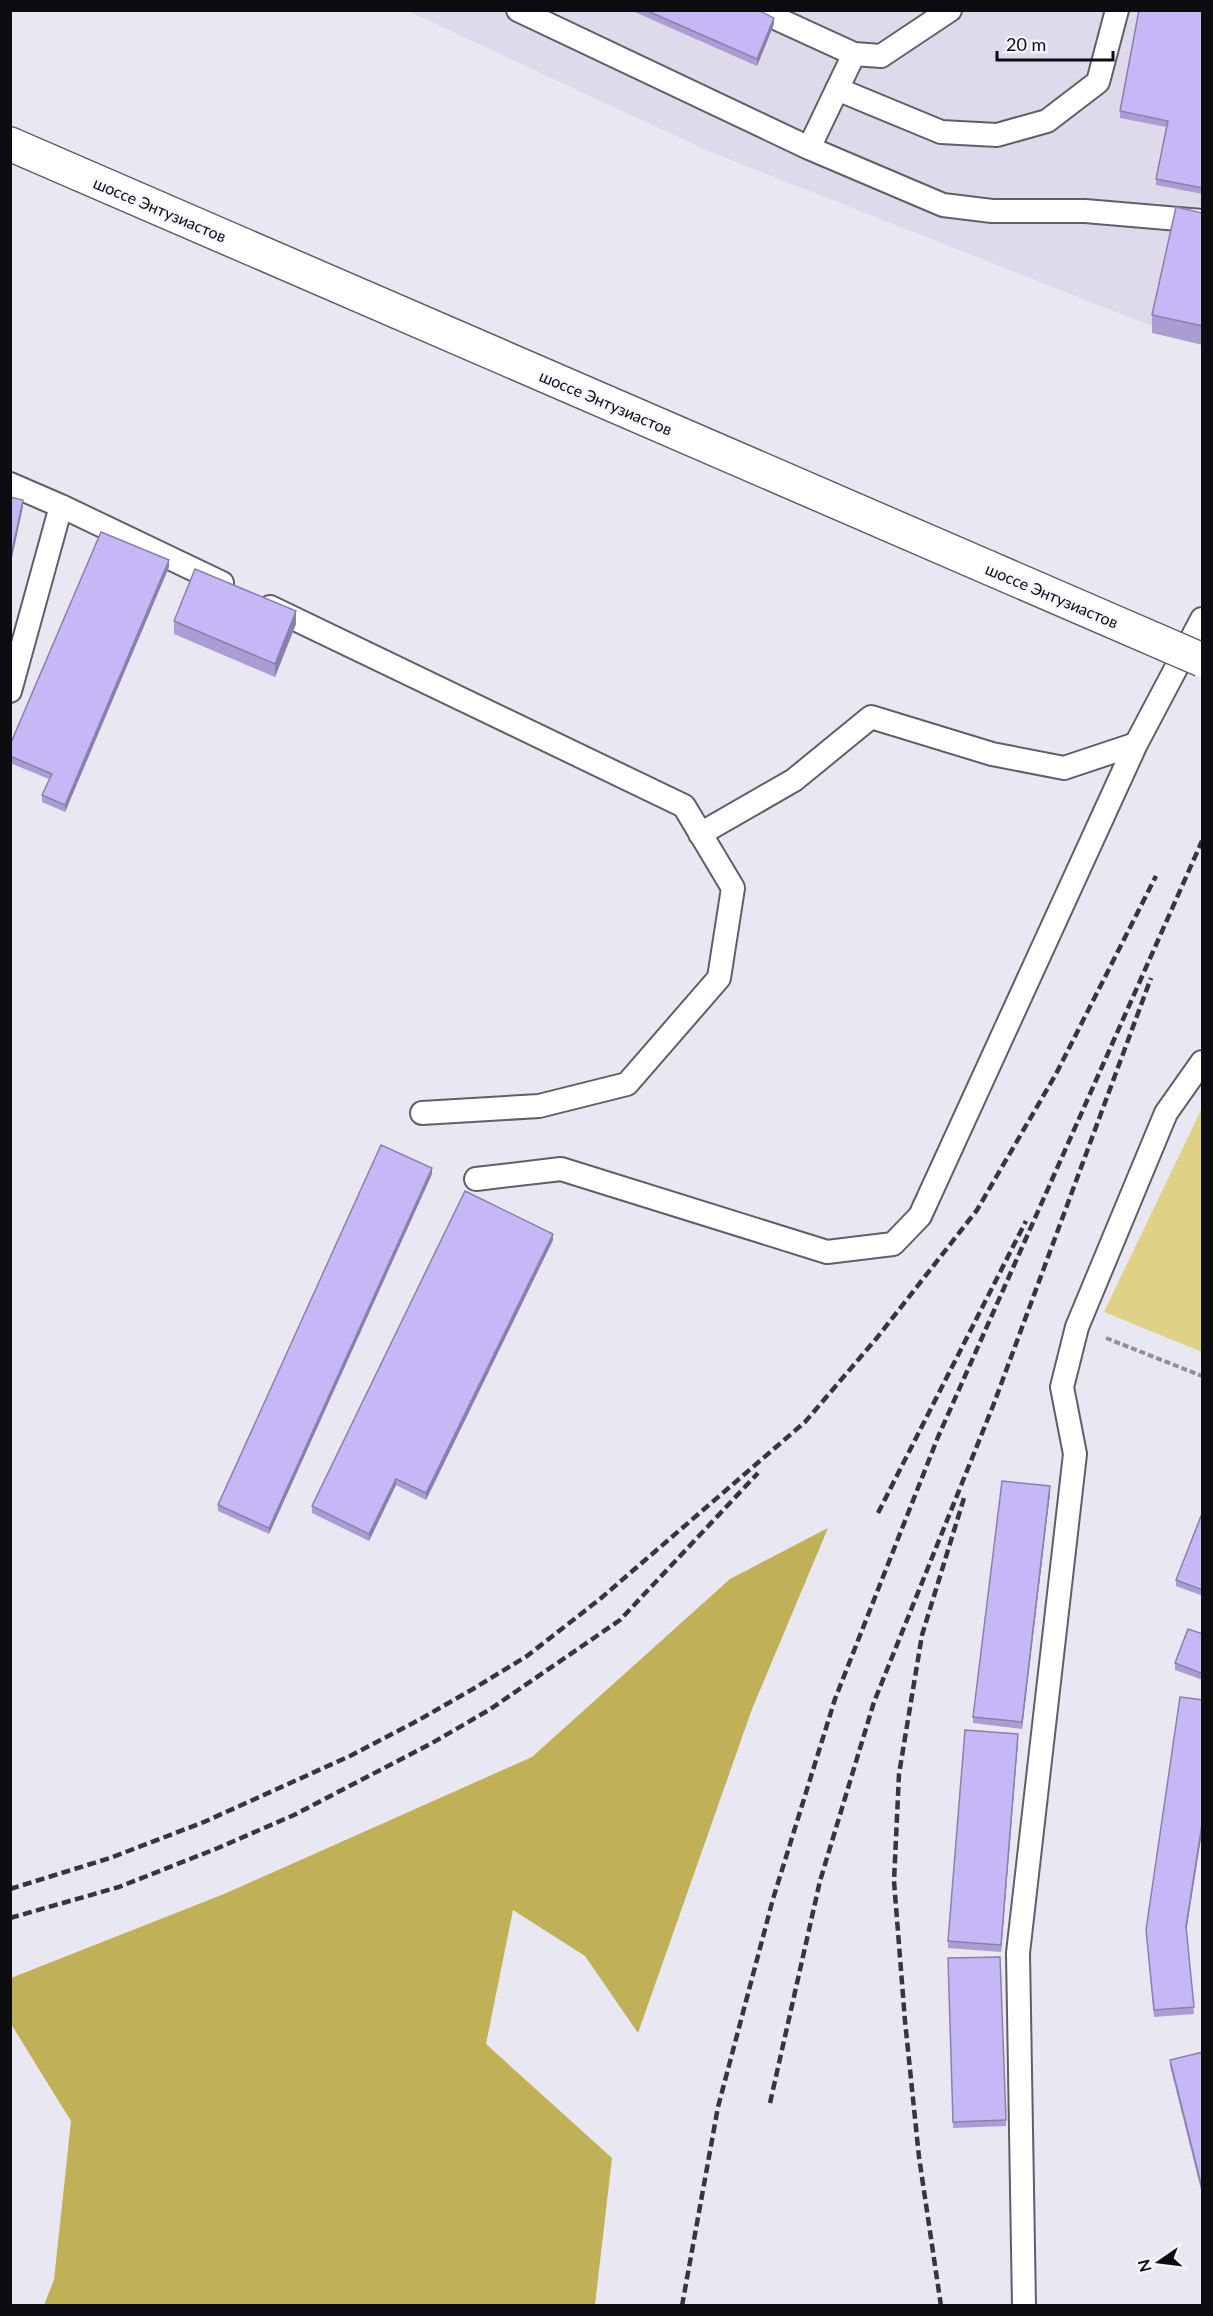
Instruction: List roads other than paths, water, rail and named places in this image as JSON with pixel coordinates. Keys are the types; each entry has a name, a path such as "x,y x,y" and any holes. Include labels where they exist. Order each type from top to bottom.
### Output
{"main road":[{"name":"шоссе Энтузиастов","path":"10,144 1203,660"}],"lane":[{"path":"518,10 809,148 943,205 992,211 1085,211 1203,220"},
{"path":"758,10 854,54 881,56 950,10"},
{"path":"837,89 941,132 997,135 1047,122 1098,82 1117,10"},
{"path":"809,148 854,54"},
{"path":"10,484 61,506 684,806 733,888 719,978 627,1084 539,1106 422,1113"},
{"path":"10,691 61,506"},
{"path":"476,1179 561,1169 827,1252 893,1244 920,1216 1136,744 1203,619"},
{"path":"700,834 794,780 871,717 992,754 1064,768 1136,744"},
{"path":"1024,2306 1018,1953 1075,1454 1062,1387 1077,1327 1166,1113 1203,1062"}],"railway":[{"path":"682,2306 718,2107 773,1899 835,1699 938,1437 1202,841"},
{"path":"10,1889 110,1858 204,1822 350,1756 473,1689 527,1656 600,1599 805,1422 876,1339 977,1210 1056,1074 1156,876"},
{"path":"770,2103 820,1881 874,1702 993,1406 1151,978"},
{"path":"878,1513 1026,1221"},
{"path":"10,1918 119,1887 294,1815 432,1743 489,1710 620,1620 758,1473"},
{"path":"941,2306 919,2157 894,1881 899,1774 922,1635 964,1498"}]}
